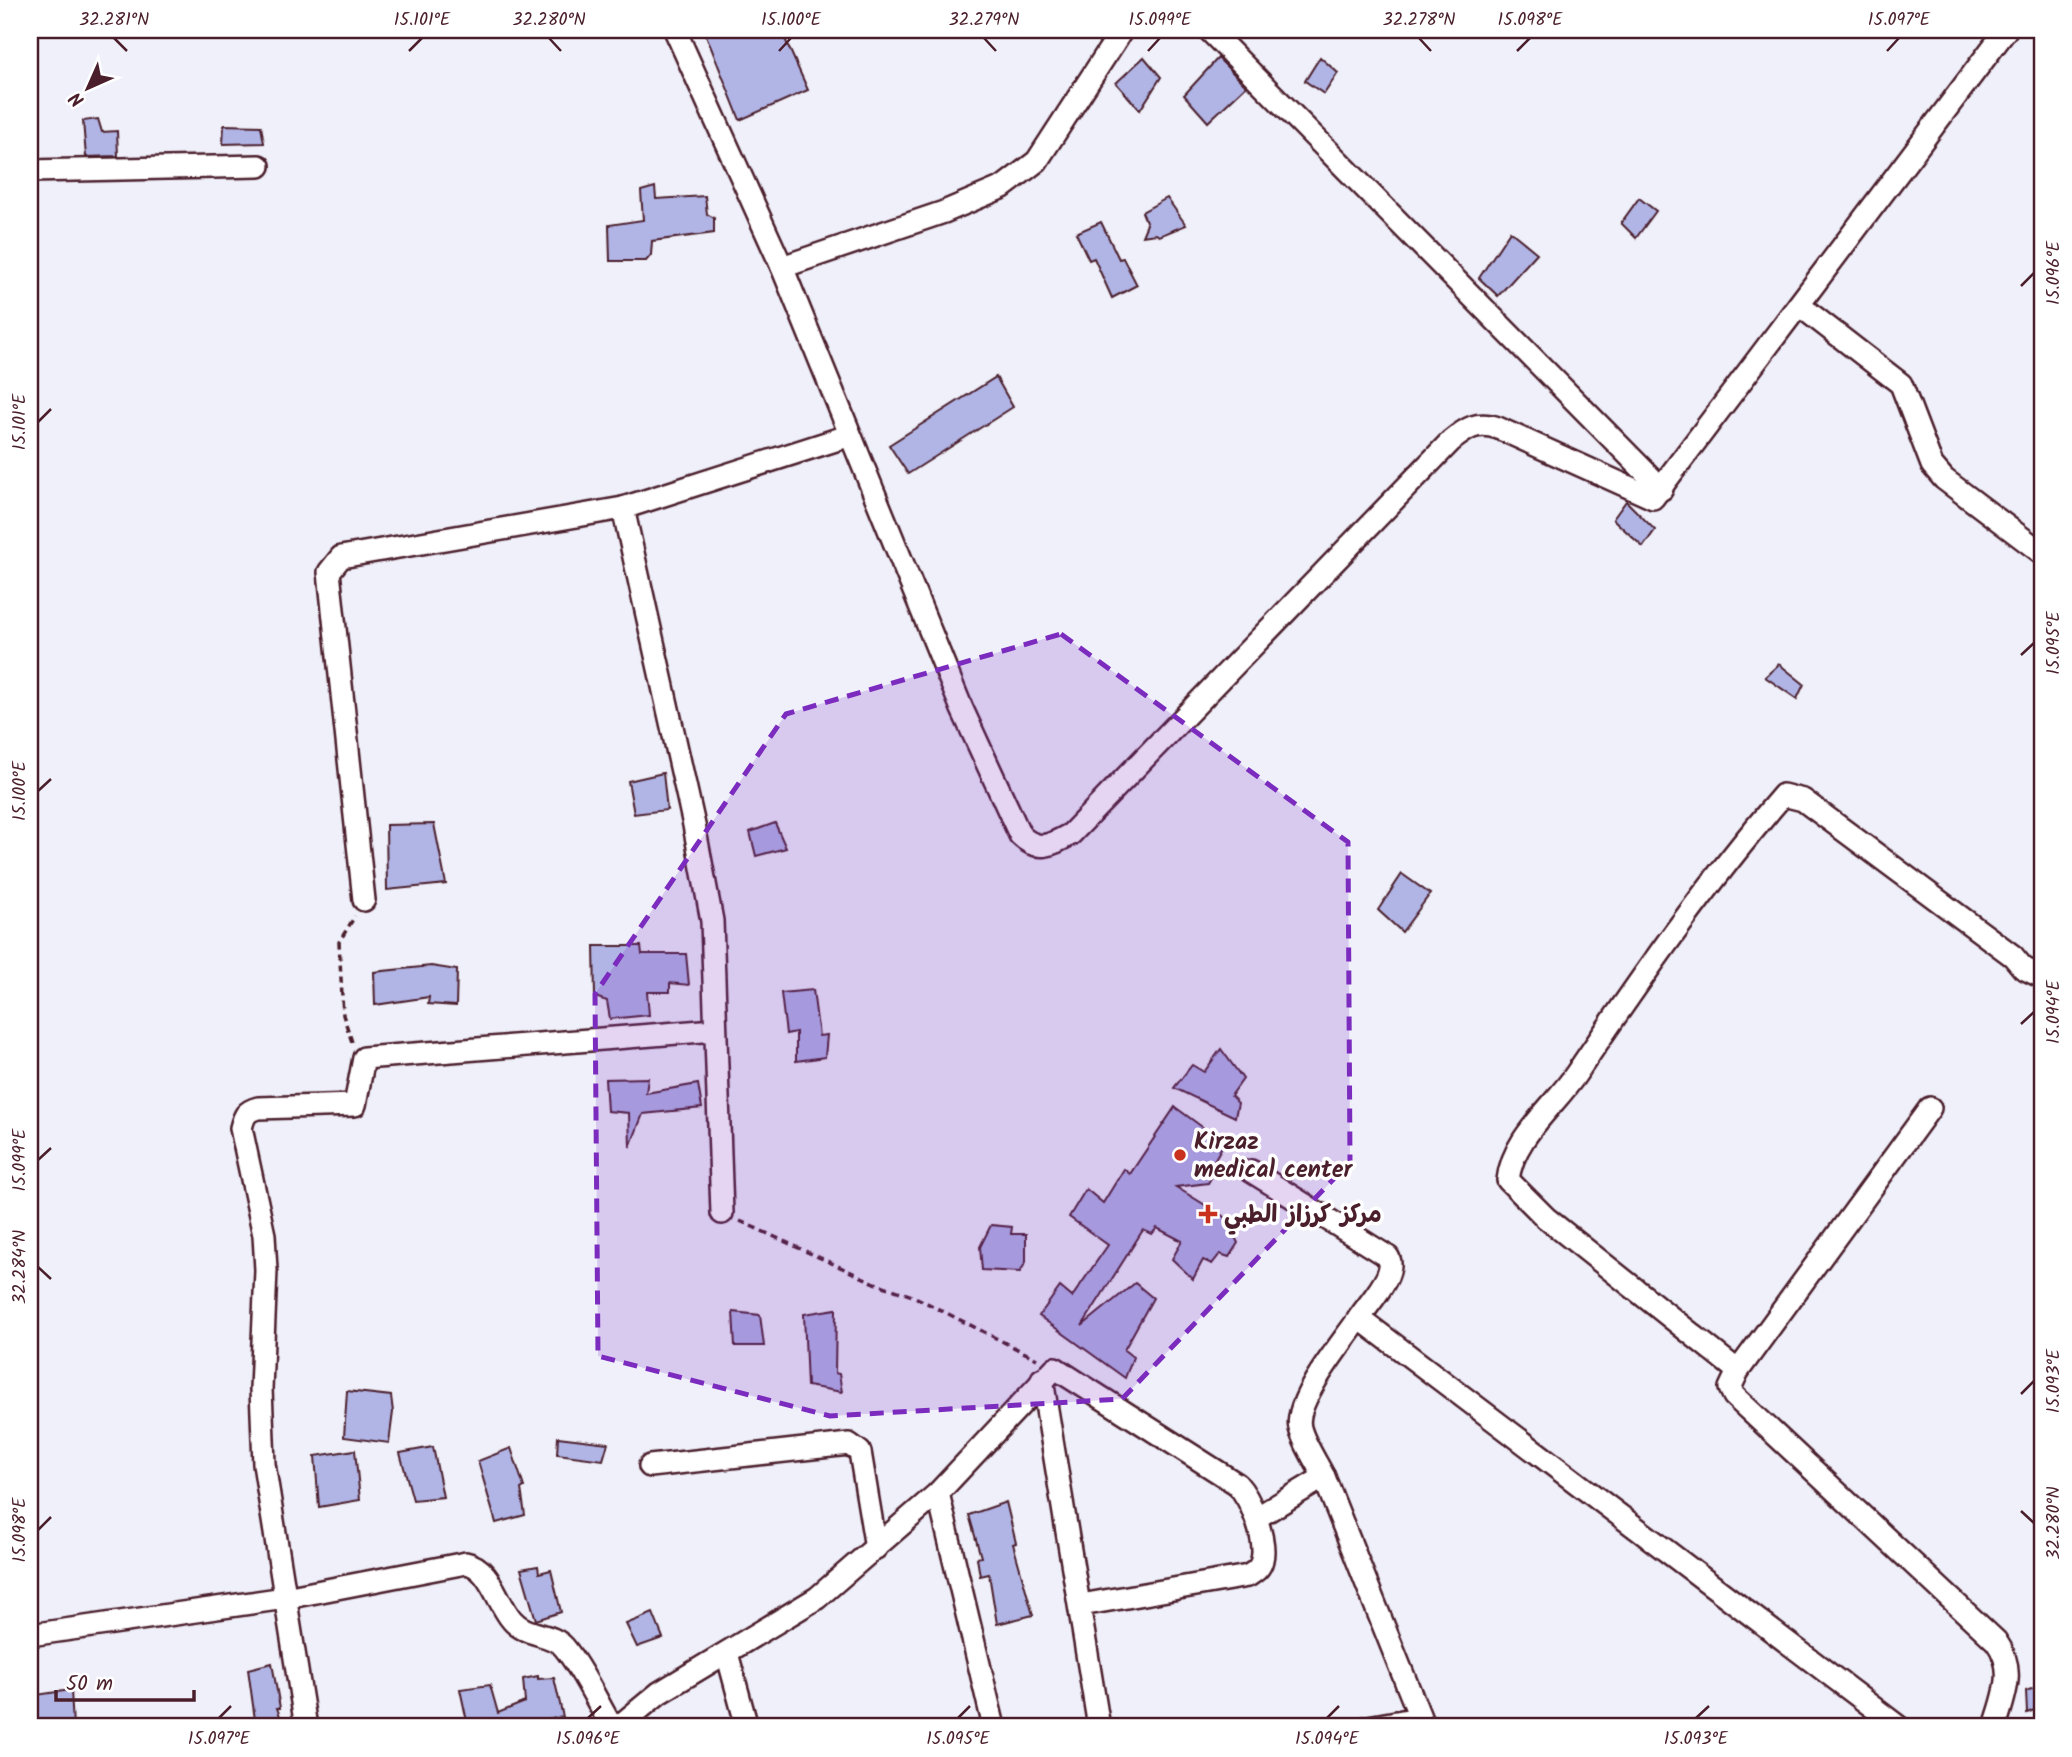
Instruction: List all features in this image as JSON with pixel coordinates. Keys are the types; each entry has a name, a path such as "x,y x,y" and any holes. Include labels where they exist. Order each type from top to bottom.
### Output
{"street":[{"path":"675,30 782,267 848,436 967,722 1020,835 1038,847 1049,847 1071,834 1466,428 1475,424 1498,428 1651,498 1662,489 2006,30"},
{"path":"782,267 944,212 1003,187 1037,161 1122,30"},
{"path":"1209,30 1662,489"},
{"path":"30,171 259,166"},
{"path":"1799,305 1901,384 1932,465 1944,479 2042,553"},
{"path":"364,900 329,572 332,564 341,557 622,508 848,436"},
{"path":"622,508 694,825 712,921 722,1213"},
{"path":"1738,1371 1546,1218 1508,1180 1510,1164 1520,1145 1575,1076 1606,1026 1625,1006 1656,956 1699,904 1736,849 1783,795 1803,800 2013,956 2023,968 2042,977"},
{"path":"306,1727 264,1464 261,1389 266,1270 264,1235 241,1128 249,1110 355,1105 364,1058 715,1030"},
{"path":"1930,1108 1738,1371 1730,1388 1734,1396 1996,1641 2006,1654 2010,1679 1995,1727"},
{"path":"1251,1171 1388,1256 1390,1268 1384,1280 1311,1388 1299,1416 1299,1426 1324,1477 1421,1723 1368,1727"},
{"path":"1359,1318 1899,1727"},
{"path":"618,1727 659,1693 817,1598 938,1493 1048,1373"},
{"path":"1048,1373 1237,1484 1248,1496 1256,1518 1263,1559 1259,1569 1248,1576 1081,1605"},
{"path":"1048,1373 1099,1727"},
{"path":"650,1466 849,1444 860,1452 876,1548"},
{"path":"1256,1518 1324,1477"},
{"path":"938,1493 994,1727"},
{"path":"30,1635 285,1598 466,1563 477,1564 511,1620 521,1629 564,1647 612,1727"},
{"path":"727,1653 747,1727"}],"path":[{"path":"364,900 339,942 343,1015 352,1042 364,1058"},
{"path":"722,1213 875,1283 915,1297 1048,1373"}],"highlighted area":[{"path":"1061,634 1348,842 1350,1162 1122,1399 830,1416 598,1356 595,994 786,714"}],"building":[{"path":"704,30 781,30 808,90 740,120"},
{"path":"1144,57 1161,77 1140,110 1116,83"},
{"path":"1320,57 1338,73 1324,94 1305,81"},
{"path":"1218,58 1246,86 1208,122 1184,95"},
{"path":"98,119 102,132 117,131 118,156 86,157 83,121"},
{"path":"224,125 261,126 264,143 223,144"},
{"path":"655,187 656,199 705,196 707,214 714,218 714,233 652,241 651,255 646,261 610,261 609,225 643,220 641,191"},
{"path":"1167,198 1186,225 1159,236 1142,236 1147,224 1142,212"},
{"path":"1639,198 1656,211 1636,238 1621,223"},
{"path":"1101,222 1119,259 1123,258 1137,285 1112,298 1094,258 1089,260 1076,233"},
{"path":"1510,231 1537,253 1498,296 1479,278"},
{"path":"996,377 1013,407 908,474 889,445"},
{"path":"1626,501 1655,530 1643,547 1613,519"},
{"path":"1779,664 1804,684 1797,699 1765,677"},
{"path":"663,773 667,810 634,814 628,781"},
{"path":"775,823 786,848 756,856 750,832"},
{"path":"434,824 446,884 387,890 386,825"},
{"path":"1402,874 1430,894 1402,932 1378,910"},
{"path":"594,946 641,946 642,954 686,954 689,985 670,983 670,992 647,992 649,1015 610,1019 607,1001 595,997"},
{"path":"431,966 457,970 456,1006 428,1004 429,997 375,1005 374,972"},
{"path":"813,990 819,1036 827,1035 825,1057 796,1061 796,1032 786,1034 781,993"},
{"path":"1221,1049 1243,1079 1231,1096 1238,1103 1235,1117 1174,1088 1192,1065 1204,1072"},
{"path":"648,1078 646,1093 698,1084 702,1108 643,1114 630,1147 629,1113 607,1111 605,1079"},
{"path":"1175,1107 1224,1143 1210,1168 1215,1171 1208,1183 1176,1187 1239,1226 1235,1237 1238,1243 1229,1257 1220,1254 1212,1264 1203,1260 1193,1279 1172,1259 1182,1241 1157,1228 1152,1234 1143,1230 1082,1326 1135,1283 1153,1298 1124,1350 1133,1357 1125,1378 1039,1316 1060,1287 1072,1297 1108,1245 1069,1217 1086,1189 1103,1203 1124,1169 1130,1174"},
{"path":"991,1225 1012,1227 1011,1234 1026,1234 1026,1262 1020,1272 982,1270 980,1247"},
{"path":"836,1309 835,1373 839,1374 842,1392 807,1386 804,1314"},
{"path":"733,1312 760,1315 764,1346 735,1346"},
{"path":"347,1391 391,1396 393,1412 389,1443 344,1437"},
{"path":"558,1437 608,1443 603,1460 557,1454"},
{"path":"433,1447 443,1497 413,1500 400,1453"},
{"path":"511,1448 524,1487 521,1489 525,1515 496,1523 478,1461"},
{"path":"355,1450 360,1500 319,1507 315,1456"},
{"path":"1006,1502 1016,1543 1013,1544 1033,1615 997,1624 989,1574 980,1576 977,1558 981,1557 969,1515"},
{"path":"538,1566 539,1573 551,1570 561,1612 536,1620 521,1569"},
{"path":"653,1613 663,1638 637,1647 626,1624"},
{"path":"272,1663 280,1708 277,1708 284,1727 256,1727 248,1669"},
{"path":"538,1676 538,1679 554,1678 563,1717 502,1727 465,1727 468,1726 460,1689 490,1685 498,1713 525,1702 523,1679"},
{"path":"2038,1687 2042,1707 2027,1713 2026,1691"},
{"path":"71,1690 73,1727 36,1727 36,1695"}],"place":[{"name":"Kirzaz medical center","path":"1180,1155"},
{"name":"مركز كرزاز الطبي","path":"1208,1214"}]}
